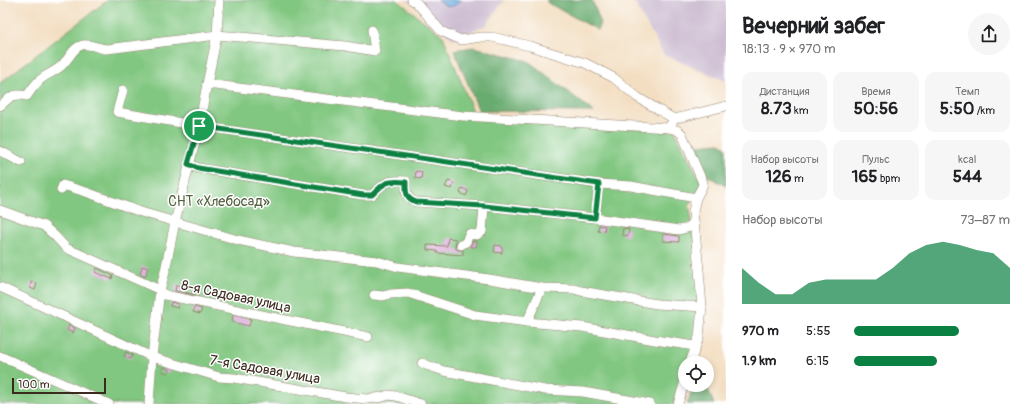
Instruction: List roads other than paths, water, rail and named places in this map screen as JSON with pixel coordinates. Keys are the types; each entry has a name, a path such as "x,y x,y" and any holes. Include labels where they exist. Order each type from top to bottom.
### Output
{"lane":[{"path":"149,404 152,357 160,290 188,164 199,126 208,84 217,35 219,0"},
{"path":"412,0 416,2 441,31 461,40 492,37 530,46 585,63 614,78 637,97 674,119 726,106"},
{"path":"0,106 12,96 18,94 27,96 41,79 57,70 77,48 83,45 107,49 217,35 345,46 375,51 372,30"},
{"path":"208,84 463,116 669,128 677,130 682,134 703,183 696,198 693,211 702,308 699,337 692,356"},
{"path":"123,90 117,112 199,126 599,184 631,186 696,198"},
{"path":"669,128 674,119"},
{"path":"0,151 21,162"},
{"path":"188,164 198,168 363,195 372,195 383,184 395,180 406,182 406,192 409,198 414,202 484,206 595,218 679,230 687,228 694,223"},
{"path":"595,218 599,184"},
{"path":"61,190 63,185 175,222 238,240 294,252 376,261 398,267 489,279 542,288 574,289 657,304 702,308"},
{"path":"460,245 466,242 469,234 477,235 482,232 484,206"},
{"name":"8-я Садовая улица","path":"0,210 44,226 66,248 160,290 166,295 368,337"},
{"name":"7-я Садовая улица","path":"0,287 152,357 219,377 234,378 346,398 366,399 388,395 396,396 421,404"},
{"path":"528,322 542,288"},
{"path":"374,295 383,296 408,293 475,315 582,327 695,346"},
{"path":"0,356 109,404"},
{"path":"422,363 444,371 545,390 582,392 650,404"},
{"path":"678,404 682,392"}],"water":[{"path":"438,0 460,0 454,5 449,6"}],"park label":[{"name":"СНТ «Хлебосад»","path":"219,201"}]}
